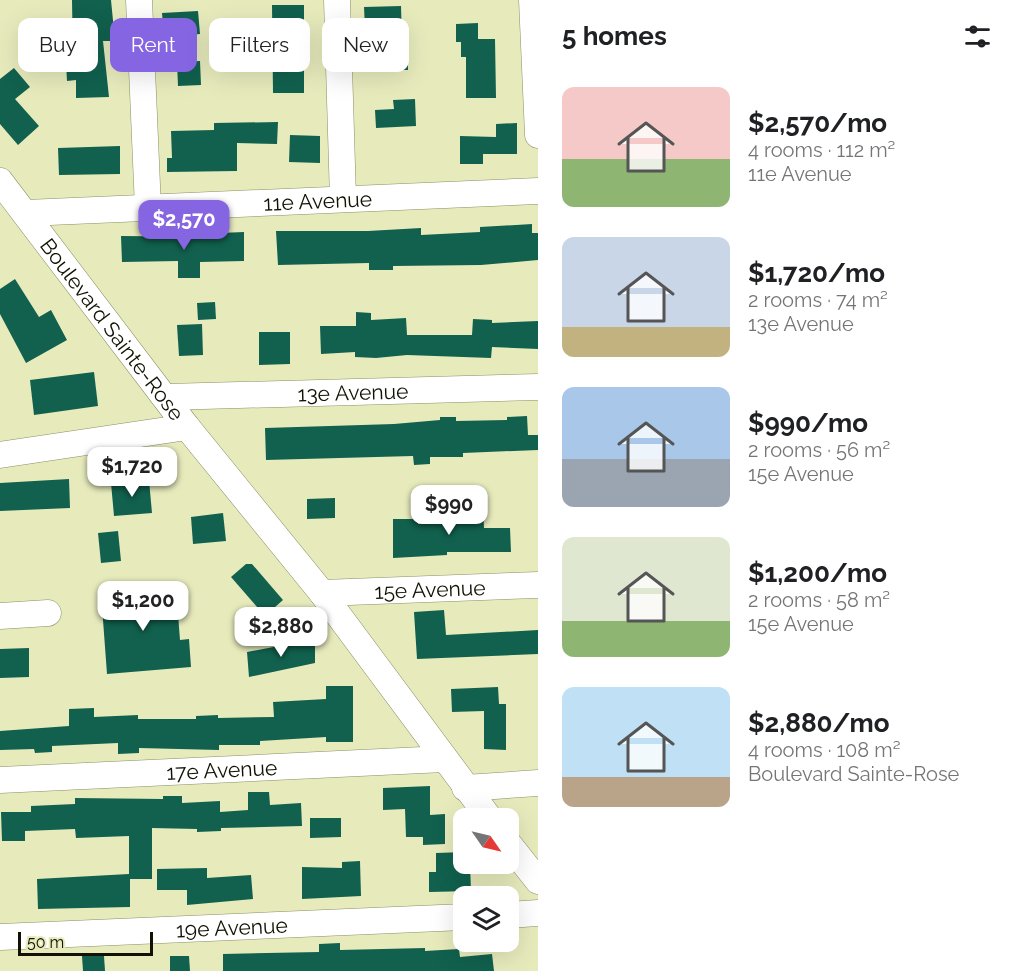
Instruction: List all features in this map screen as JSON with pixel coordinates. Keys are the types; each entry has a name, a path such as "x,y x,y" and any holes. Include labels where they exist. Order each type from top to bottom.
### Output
{"street":[{"path":"140,0 148,208"},
{"path":"337,0 343,199"},
{"path":"532,0 538,135"},
{"name":"11e Avenue","path":"10,198 148,208 538,191"},
{"name":"Boulevard Sainte-Rose","path":"10,198 167,397 187,427 322,593 481,808"},
{"name":"13e Avenue","path":"167,397 538,387"},
{"path":"0,455 187,427"},
{"name":"15e Avenue","path":"322,593 538,585"},
{"path":"0,616 48,613"},
{"name":"17e Avenue","path":"0,780 444,759"},
{"path":"465,788 538,783"},
{"path":"519,857 538,881"},
{"path":"519,914 538,913"},
{"name":"19e Avenue","path":"0,937 453,917"}],"building":[{"path":"72,0 111,0 113,18 110,18 110,41 103,41 109,97 76,98 76,80 67,81 66,72 98,72 98,18 72,18"},
{"path":"272,5 304,5 304,18 272,18"},
{"path":"401,6 401,18 365,18 364,7"},
{"path":"198,11 200,34 197,34 197,18 162,18 162,13"},
{"path":"478,23 478,39 495,39 496,98 466,98 466,57 461,57 461,42 456,42 456,24"},
{"path":"197,61 200,61 201,85 178,86 177,72 197,72"},
{"path":"14,68 30,87 15,99 39,126 18,145 0,124 0,79"},
{"path":"273,72 304,72 304,93 273,93"},
{"path":"415,99 416,126 376,128 375,110 394,109 393,100"},
{"path":"278,122 277,144 237,143 237,171 167,172 167,158 172,158 171,131 214,130 214,123"},
{"path":"517,123 517,154 483,154 483,164 460,164 460,136 496,137 496,124"},
{"path":"290,135 320,136 320,163 289,162"},
{"path":"120,146 120,174 59,175 58,148"},
{"path":"532,224 532,233 538,233 538,260 481,265 393,266 393,270 369,270 369,263 278,265 276,231 368,231 421,228 421,235 480,232 480,227"},
{"path":"244,232 244,261 200,262 200,278 178,278 178,261 122,262 121,236 220,237 220,233"},
{"path":"15,279 39,317 51,310 67,340 26,363 0,314 0,289"},
{"path":"215,302 216,319 198,320 197,303"},
{"path":"356,312 371,313 371,320 406,318 407,335 472,335 473,319 492,320 492,323 538,321 538,349 492,347 491,358 407,355 376,358 355,357 355,352 321,354 320,326 356,326"},
{"path":"202,324 203,355 179,356 177,325"},
{"path":"259,332 290,332 290,364 259,365"},
{"path":"94,372 98,406 34,415 30,380"},
{"path":"527,416 528,435 538,435 538,450 463,453 463,457 430,457 430,464 414,465 413,456 266,460 265,428 394,424 440,420 440,417 456,417 456,421 507,420 507,417"},
{"path":"69,479 70,508 0,511 0,483"},
{"path":"149,480 152,513 114,516 111,483"},
{"path":"335,498 335,518 307,519 307,499"},
{"path":"483,507 484,528 510,528 511,552 447,552 447,555 393,558 393,519 418,519 418,524 459,523 458,508"},
{"path":"223,513 226,541 193,544 191,517"},
{"path":"118,531 121,561 101,563 98,533"},
{"path":"246,564 252,564 283,600 265,616 231,577"},
{"path":"176,588 180,640 189,639 191,667 107,674 101,593"},
{"path":"444,610 446,635 538,630 538,654 417,659 414,612"},
{"path":"315,639 315,663 249,677 247,652"},
{"path":"29,648 29,677 0,678 0,649"},
{"path":"326,686 353,686 353,742 326,742 326,737 260,741 260,745 219,745 219,750 139,748 139,753 118,754 118,743 52,746 52,752 35,753 34,749 0,750 0,731 69,726 69,709 94,708 94,717 138,715 138,719 196,719 196,716 218,715 218,718 274,717 273,702 326,699"},
{"path":"498,687 499,704 506,704 506,750 484,749 484,711 452,712 451,689"},
{"path":"430,786 430,815 445,814 445,844 423,845 423,837 406,837 405,809 383,810 383,788"},
{"path":"248,792 269,792 270,805 301,803 302,826 221,828 221,831 197,832 197,829 152,828 152,879 130,879 130,907 38,909 37,879 129,874 129,836 76,838 75,829 25,831 25,841 2,841 1,812 31,812 31,806 75,804 75,798 163,799 163,796 182,796 182,803 220,801 220,812 248,810"},
{"path":"310,818 341,818 341,837 310,838"},
{"path":"453,852 453,874 470,874 471,886 453,886 453,891 429,892 429,872 436,872 436,853"},
{"path":"360,861 361,896 302,899 302,867 342,868 342,862"},
{"path":"207,868 207,878 251,875 253,899 187,905 187,890 157,890 157,869"},
{"path":"340,943 340,950 453,949 453,952 459,952 460,957 492,954 494,971 223,971 223,954 319,952 319,944"},
{"path":"82,956 104,956 105,971 83,971"},
{"path":"170,956 189,956 190,971 170,971"}]}
